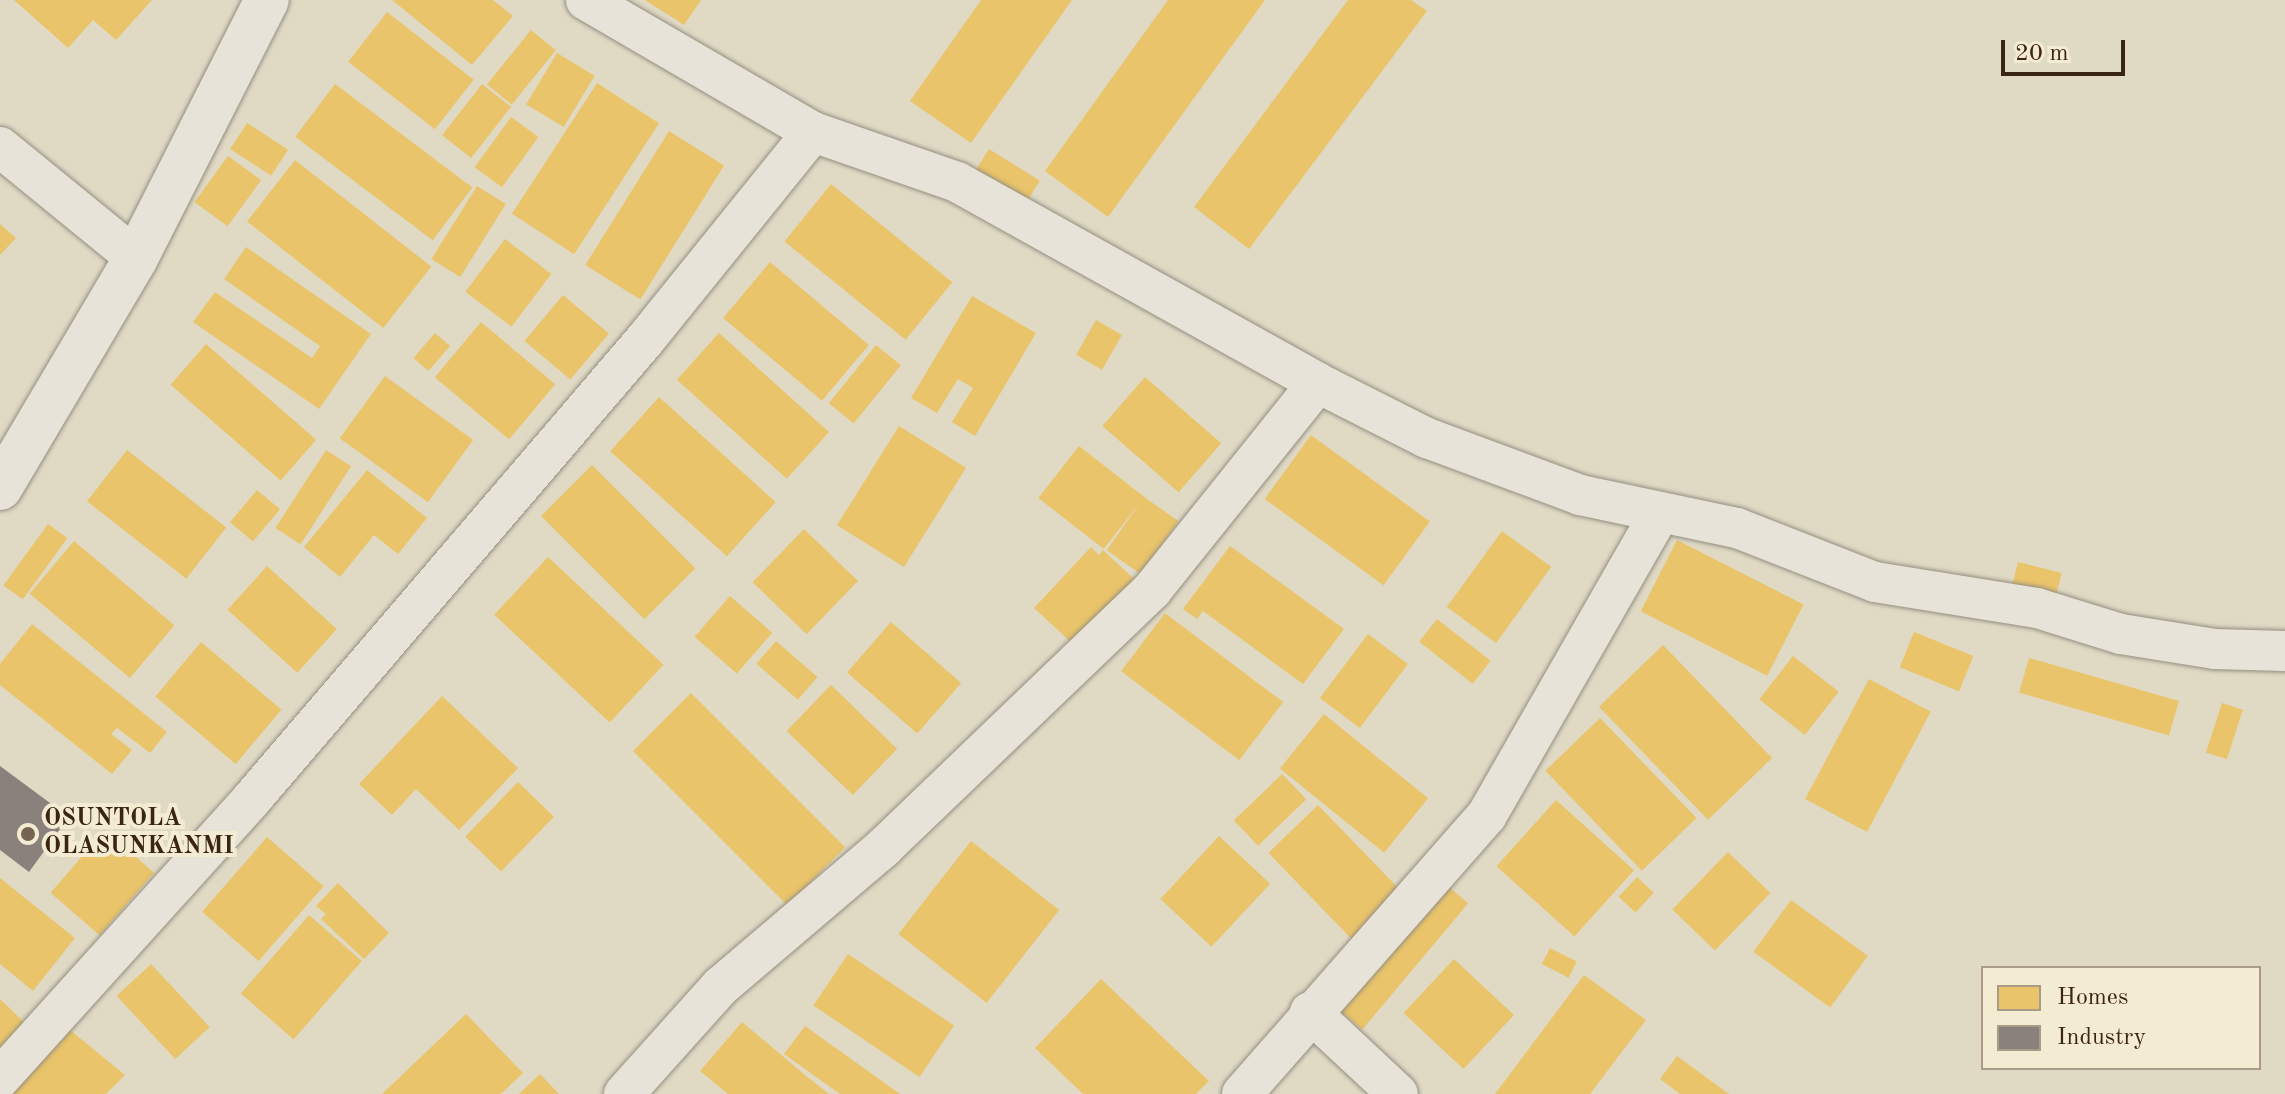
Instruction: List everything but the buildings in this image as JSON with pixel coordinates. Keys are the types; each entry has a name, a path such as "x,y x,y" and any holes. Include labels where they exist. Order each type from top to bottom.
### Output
{"main road":[{"path":"0,488 136,258 267,0"}],"street":[{"path":"586,0 813,132 957,182 1318,383 1427,438 1580,495 1659,515 1737,528 1875,582 2037,608 2121,634 2215,649 2285,651"},
{"path":"0,1078 251,800 645,340 813,132"},
{"path":"0,147 136,258"},
{"path":"624,1094 721,986 883,848 1152,590 1318,383"},
{"path":"1242,1094 1310,1012 1487,815 1659,515"},
{"path":"1310,1012 1398,1094"}],"place":[{"name":"OSUNTOLA OLASUNKANMI","path":"28,834"}]}
